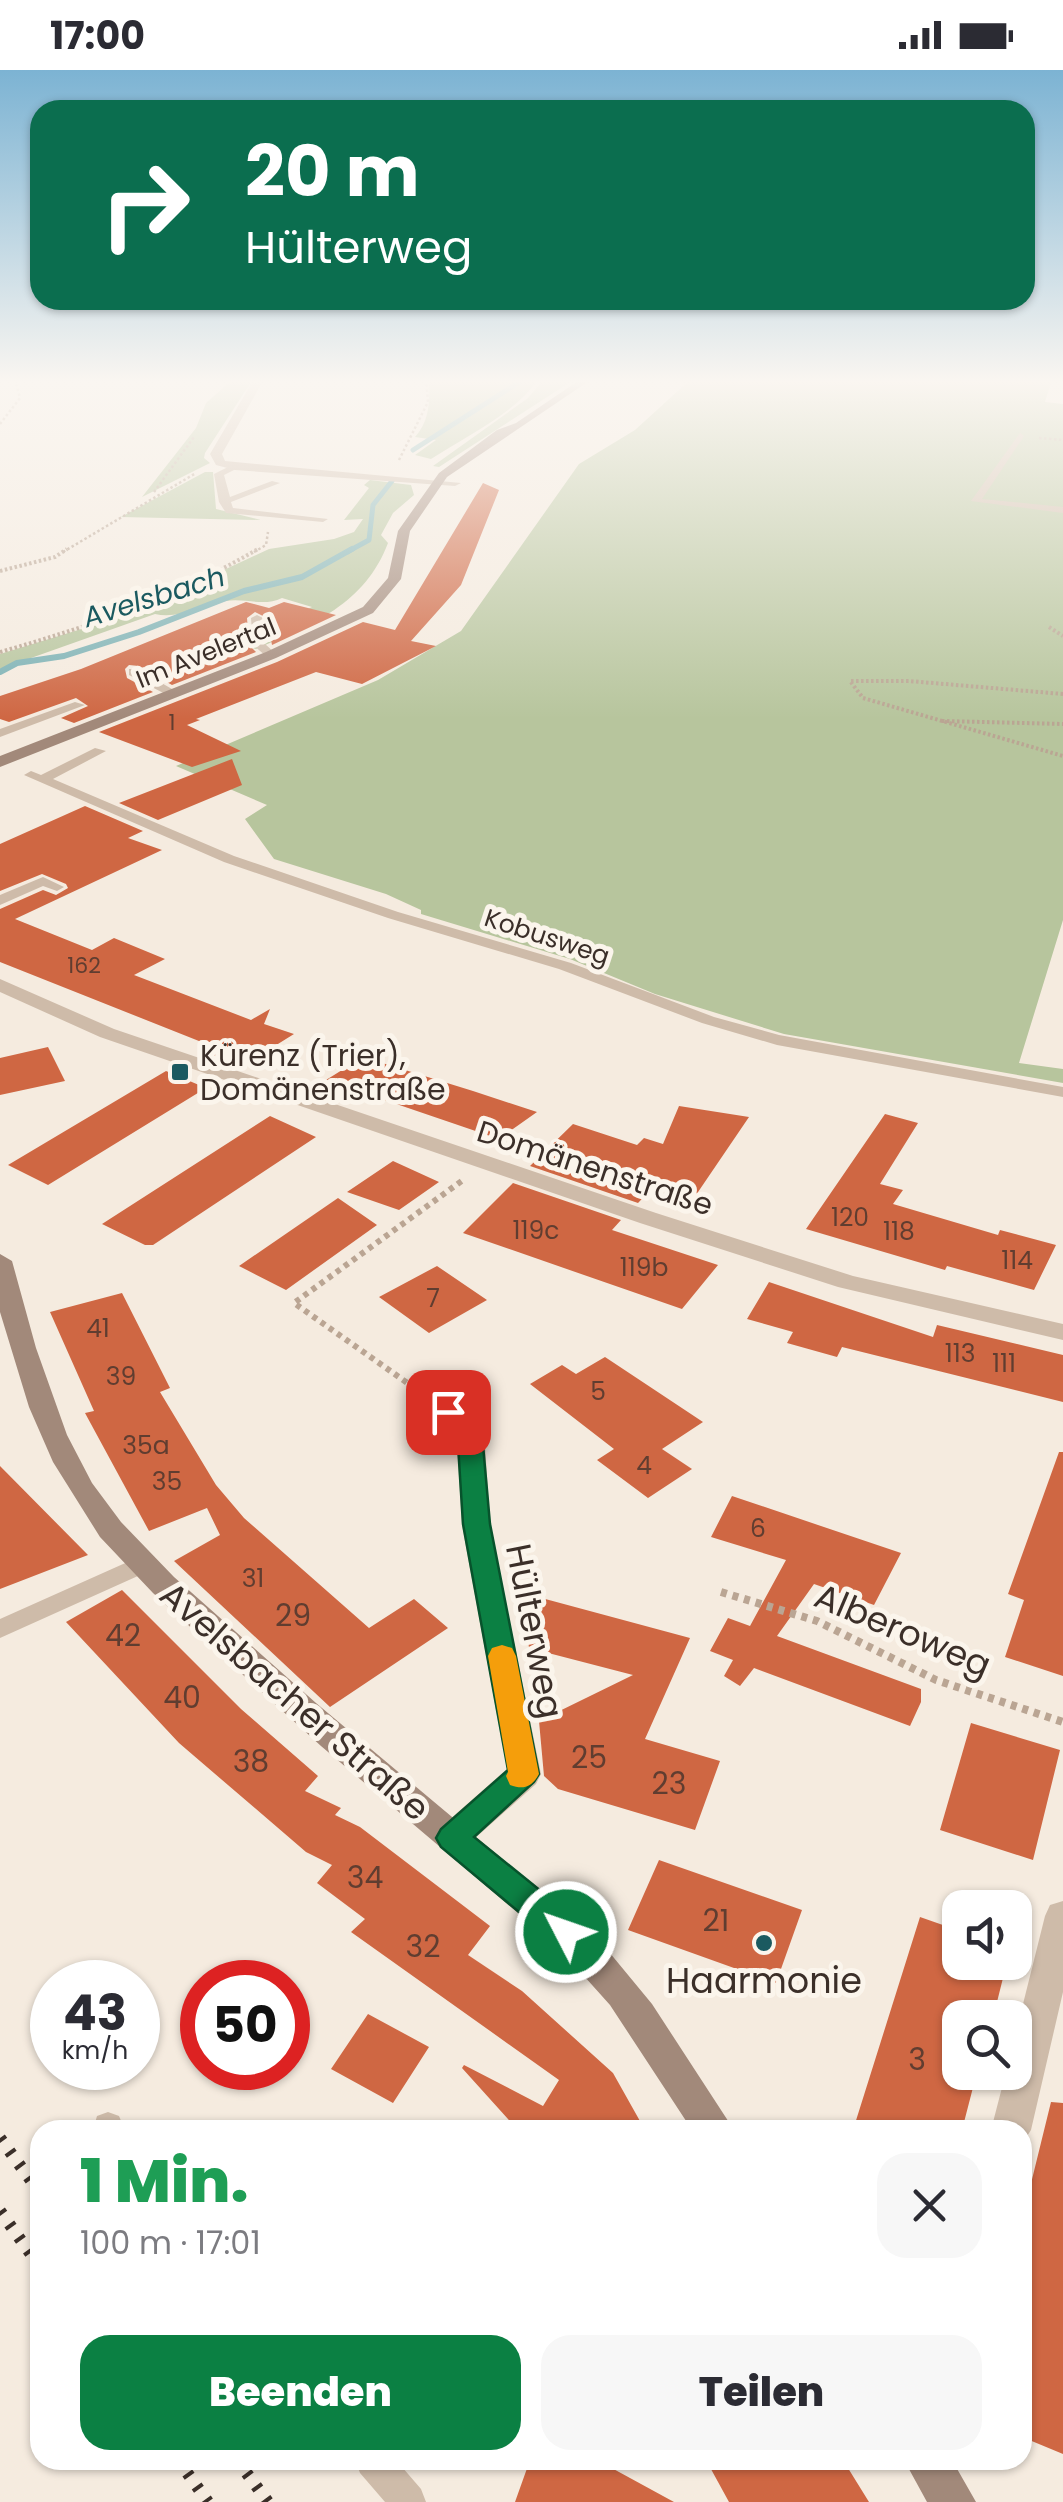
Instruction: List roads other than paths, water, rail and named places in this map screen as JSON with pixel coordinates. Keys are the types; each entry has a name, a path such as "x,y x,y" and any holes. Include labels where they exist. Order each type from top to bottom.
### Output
{"main road":[{"name":"Im Avelertal","path":"401,562 404,531 430,492"},
{"name":"Im Avelertal","path":"5,760 271,655 368,610 381,599 448,492"},
{"name":"Avelsbacher Straße","path":"2,1280 66,1460 82,1490 141,1565 344,1748 547,1913 623,1991 707,2120"},
{"path":"933,2470 954,2502"}],"street":[{"name":"Domänenstraße","path":"2,987 107,1033 483,1163 847,1282 1063,1332"},
{"name":"Hülterweg","path":"448,1412 471,1445 476,1524 524,1774 452,1838"},
{"path":"1013,2120 1063,1916"}],"lane":[{"path":"222,492 228,511 324,519"},
{"path":"224,502 249,492"},
{"path":"982,492 976,502 1063,510"},
{"path":"256,618 259,645 271,655"},
{"path":"133,672 173,694"},
{"path":"5,760 0,733 79,705"},
{"name":"Kobusweg","path":"100,751 36,778 229,859 393,915 565,966 708,1020 777,1040 1063,1092"},
{"path":"0,901 43,881 57,887"},
{"path":"0,1629 141,1565"},
{"path":"381,2470 408,2502"}],"waterway":[{"name":"Avelsbach","path":"347,552 369,540 373,505 383,492"},
{"name":"Avelsbach","path":"0,672 17,663 64,656 139,632 244,591 302,577 352,549"}],"railway":[{"path":"0,2138 30,2179"},
{"path":"0,2211 30,2253"},
{"path":"185,2470 208,2502"},
{"path":"244,2470 268,2502"}],"place":[{"name":"Kürenz (Trier), Domänenstraße","path":"180,1072"},
{"name":"Haarmonie","path":"764,1943"}]}
